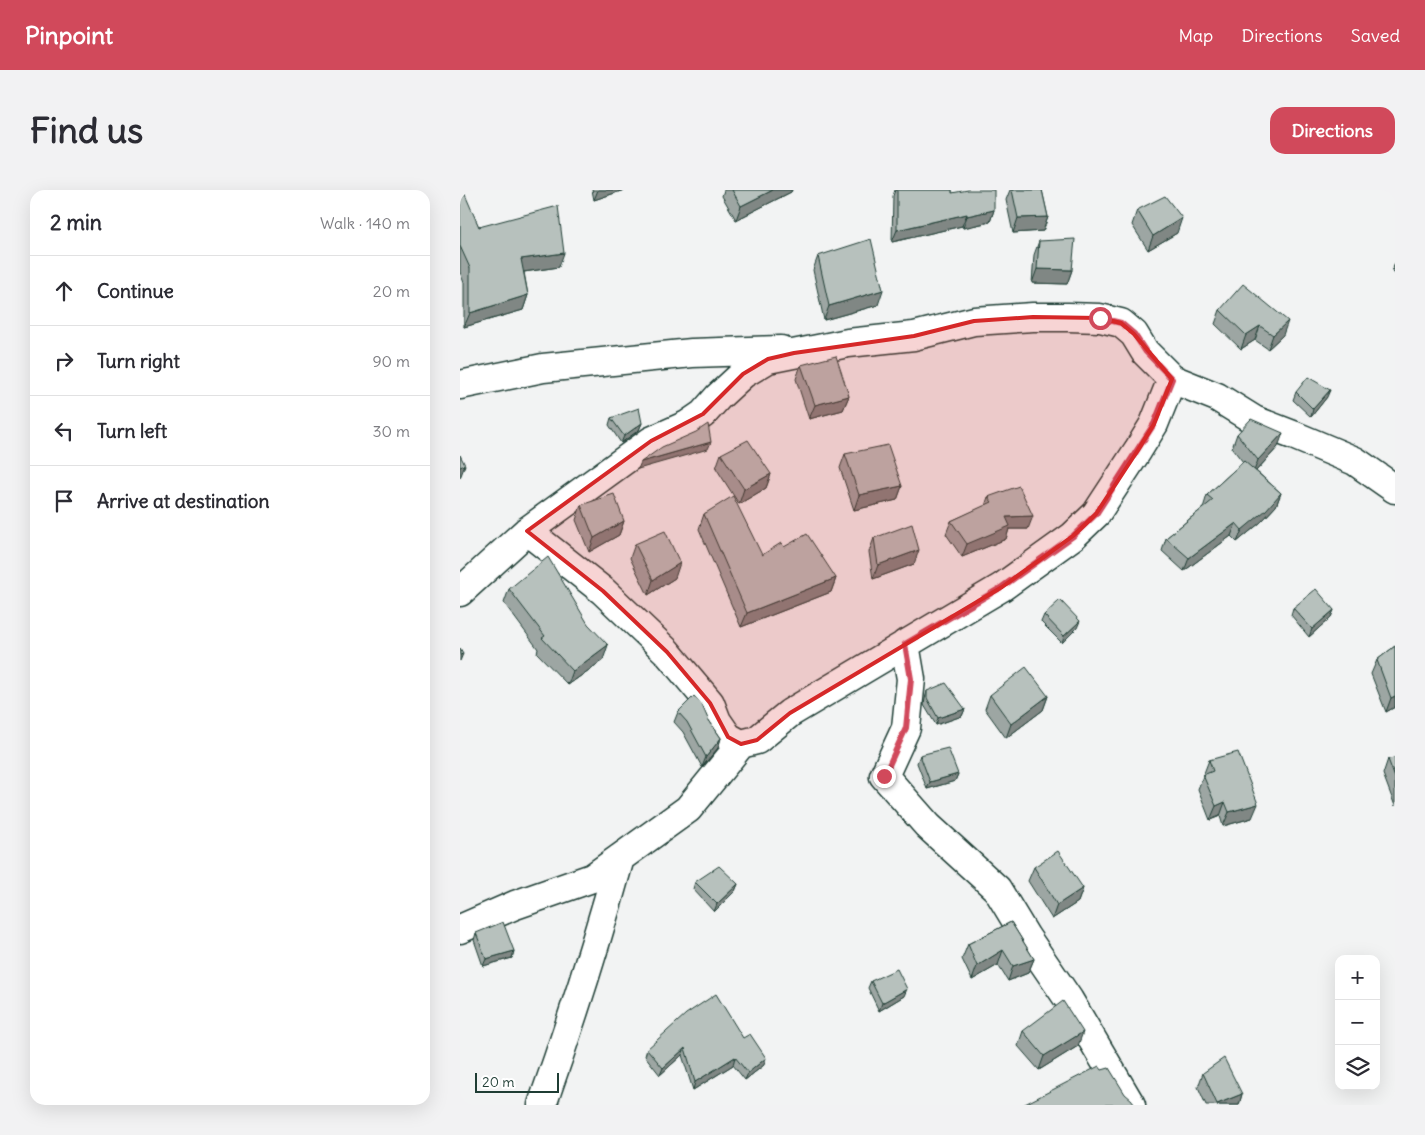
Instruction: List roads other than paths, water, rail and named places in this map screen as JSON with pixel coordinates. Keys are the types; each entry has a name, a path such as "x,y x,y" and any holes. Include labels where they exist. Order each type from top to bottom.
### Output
{"street":[{"path":"460,592 527,531 651,441 687,425 703,414 742,374 768,359 848,343 914,336 974,321 1033,316 1100,318 1121,323 1134,334 1146,352 1172,379 1217,398 1254,420 1355,461 1395,489"},
{"path":"460,385 553,367 692,353 815,349"},
{"path":"460,929 515,905 592,878 688,809 741,744 757,740 790,713 1002,587 1073,536 1096,514 1154,424 1172,379"},
{"path":"527,531 603,591 667,652 710,703 717,721 728,737 741,744"},
{"path":"905,644 911,679 906,728 884,776 928,826 997,889 1026,937 1069,1000 1131,1105"},
{"path":"542,1105 594,952 620,858"}]}
